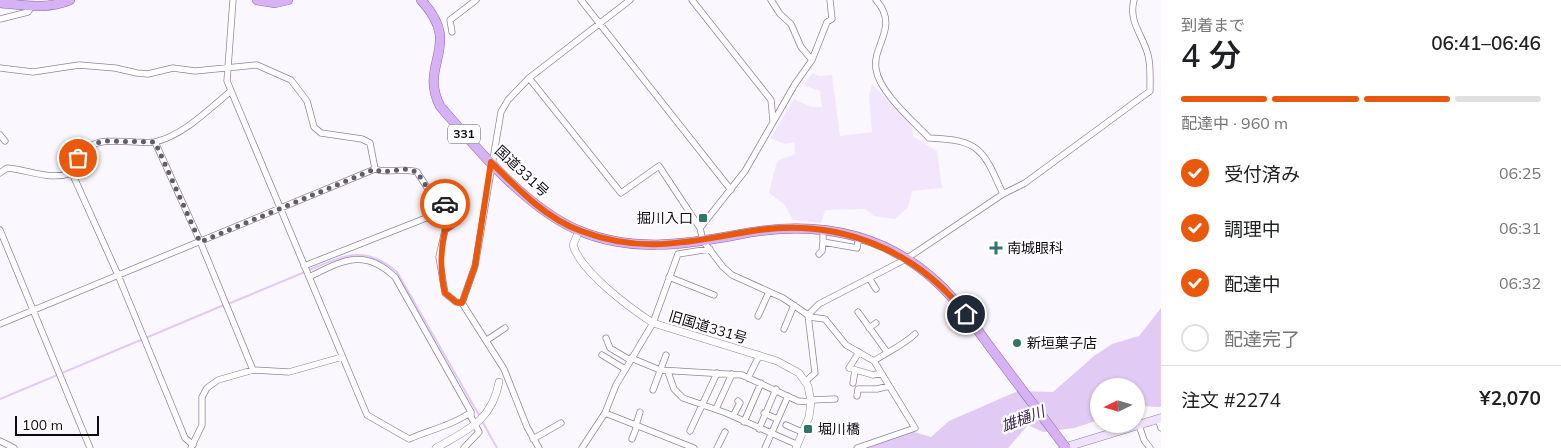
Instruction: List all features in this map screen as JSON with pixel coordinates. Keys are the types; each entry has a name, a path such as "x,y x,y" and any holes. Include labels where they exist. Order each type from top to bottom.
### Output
{"highway":[{"path":"0,3 53,6 70,0"},
{"path":"257,0 275,2 288,0"},
{"name":"国道331号","path":"421,0 434,14 442,39 433,80 436,99 452,120 526,197 579,231 605,239 645,245 672,245 784,228 823,229 859,237 888,248 906,259 938,284 956,302 1064,448"}],"main road":[{"path":"1145,424 1159,419"},
{"path":"1064,448 1115,433"}],"street":[{"path":"233,0 227,81 367,415 409,439 440,426 456,422 471,412"},
{"path":"452,32 450,20 476,0"},
{"path":"582,0 731,190"},
{"path":"462,303 475,266 491,162 501,112 508,100 529,78 630,0"},
{"path":"692,0 771,100 773,123"},
{"path":"771,0 780,14 791,24 801,47 812,60"},
{"path":"700,228 745,171 812,60 827,22 832,19 830,0"},
{"path":"876,0 885,18 886,34 878,53 875,68 884,88 929,138 954,139 977,147 992,170 1003,194"},
{"path":"668,372 674,389 683,398 732,416 796,446 809,417 811,401 806,381 815,373 809,316 819,304 906,259 1003,194 1025,183 1150,91 1149,58 1145,45 1136,31 1131,10 1134,0"},
{"path":"0,19 28,12 32,6"},
{"path":"0,68 33,72 79,65 115,68 148,74 173,68 195,71 257,65 291,80 307,101 314,127 320,133 362,139 370,143 375,169"},
{"path":"529,78 622,193 659,166 700,228 703,241 732,275 794,305 809,316 825,319 846,344 874,361 916,428 857,448"},
{"path":"231,91 174,134 155,142 105,141 89,145 78,158 72,173 118,275 185,438 192,446 202,425 202,396 207,388 218,380 253,370 289,372 342,357"},
{"path":"0,135 5,140"},
{"path":"155,142 200,242 253,370"},
{"path":"0,173 7,168 26,170 44,176 60,177 72,173"},
{"path":"0,324 375,169 382,172 407,169 417,172 430,192 457,214 458,221 445,230 440,256 445,293 456,302 462,303 504,369 533,439 539,448"},
{"path":"305,267 449,208"},
{"path":"818,254 822,251 823,229"},
{"path":"0,230 90,448"},
{"name":"旧国道331号","path":"579,231 572,245 576,253 608,290 653,322 792,368 806,381"},
{"path":"822,242 857,248 859,237"},
{"path":"582,448 605,413 624,369 653,322 678,254 710,250"},
{"path":"308,276 350,260 374,261 395,277 477,423 479,432 464,448"},
{"path":"669,277 714,295"},
{"path":"869,278 876,289"},
{"path":"758,316 769,292"},
{"path":"784,329 794,305"},
{"path":"858,312 887,352"},
{"path":"870,328 876,323"},
{"path":"486,340 505,328"},
{"path":"874,361 887,352 903,346 915,334"},
{"path":"606,338 610,348 630,359 660,370 668,372 685,370 732,374 776,389 798,401 835,399"},
{"path":"859,352 849,368 873,375 881,373"},
{"path":"602,355 624,369"},
{"path":"653,390 666,355"},
{"path":"748,378 758,356"},
{"path":"436,448 477,423 487,414 496,397 504,369"},
{"path":"854,383 855,370"},
{"path":"690,431 717,373"},
{"path":"716,410 732,374"},
{"path":"744,422 761,383"},
{"path":"857,396 858,389 877,389 889,386"},
{"path":"759,428 776,389"},
{"path":"765,448 788,396"},
{"path":"732,416 740,403 738,401"},
{"path":"632,439 640,412"},
{"path":"605,413 682,445 694,448"},
{"path":"764,413 777,419"},
{"path":"1159,419 1161,428"},
{"path":"533,439 561,423"},
{"path":"786,425 802,432"},
{"path":"717,448 725,432"},
{"path":"1142,433 1150,448"},
{"path":"0,441 14,448"}],"shaded area":[{"path":"813,73 819,76 832,75 840,136 872,132 869,95 872,84 910,123 914,137 937,151 942,188 912,191 908,207 895,219 874,216 865,209 825,210 821,223 793,220 784,204 769,193 777,161 795,154 794,142 784,144 771,138 794,99 811,107 822,107 820,91 803,85"}],"water":[{"name":"雄樋川","path":"1161,308 1161,407 1145,406 1145,378 1090,378 1090,423 1074,428 1043,432 1028,425 1008,448 865,448 911,431 931,437 949,421 1018,391 1053,392 1094,356 1112,344 1139,336"}],"waterway":[{"path":"309,270 333,260 354,255 364,255 385,263 397,272 480,417"},
{"path":"228,304 305,272"},
{"path":"0,399 224,305"},
{"path":"482,421 497,448"}],"way so far":[{"path":"78,158 89,145 105,141 155,142 200,242 375,169 382,172 407,169 417,172 430,192 445,204"}],"place":[{"name":"掘川入口","path":"703,218"},
{"name":"南城眼科","path":"996,248"},
{"name":"新垣菓子店","path":"1017,343"},
{"name":"堀川橋","path":"808,429"}],"route":[{"path":"445,204 457,214 458,221 445,230 440,256 442,279 445,293 456,302 462,303 475,266 491,162 526,197 579,231 605,239 663,246 710,240 759,230 797,227 835,231 859,237 888,248 906,259 938,284 966,314"}]}
